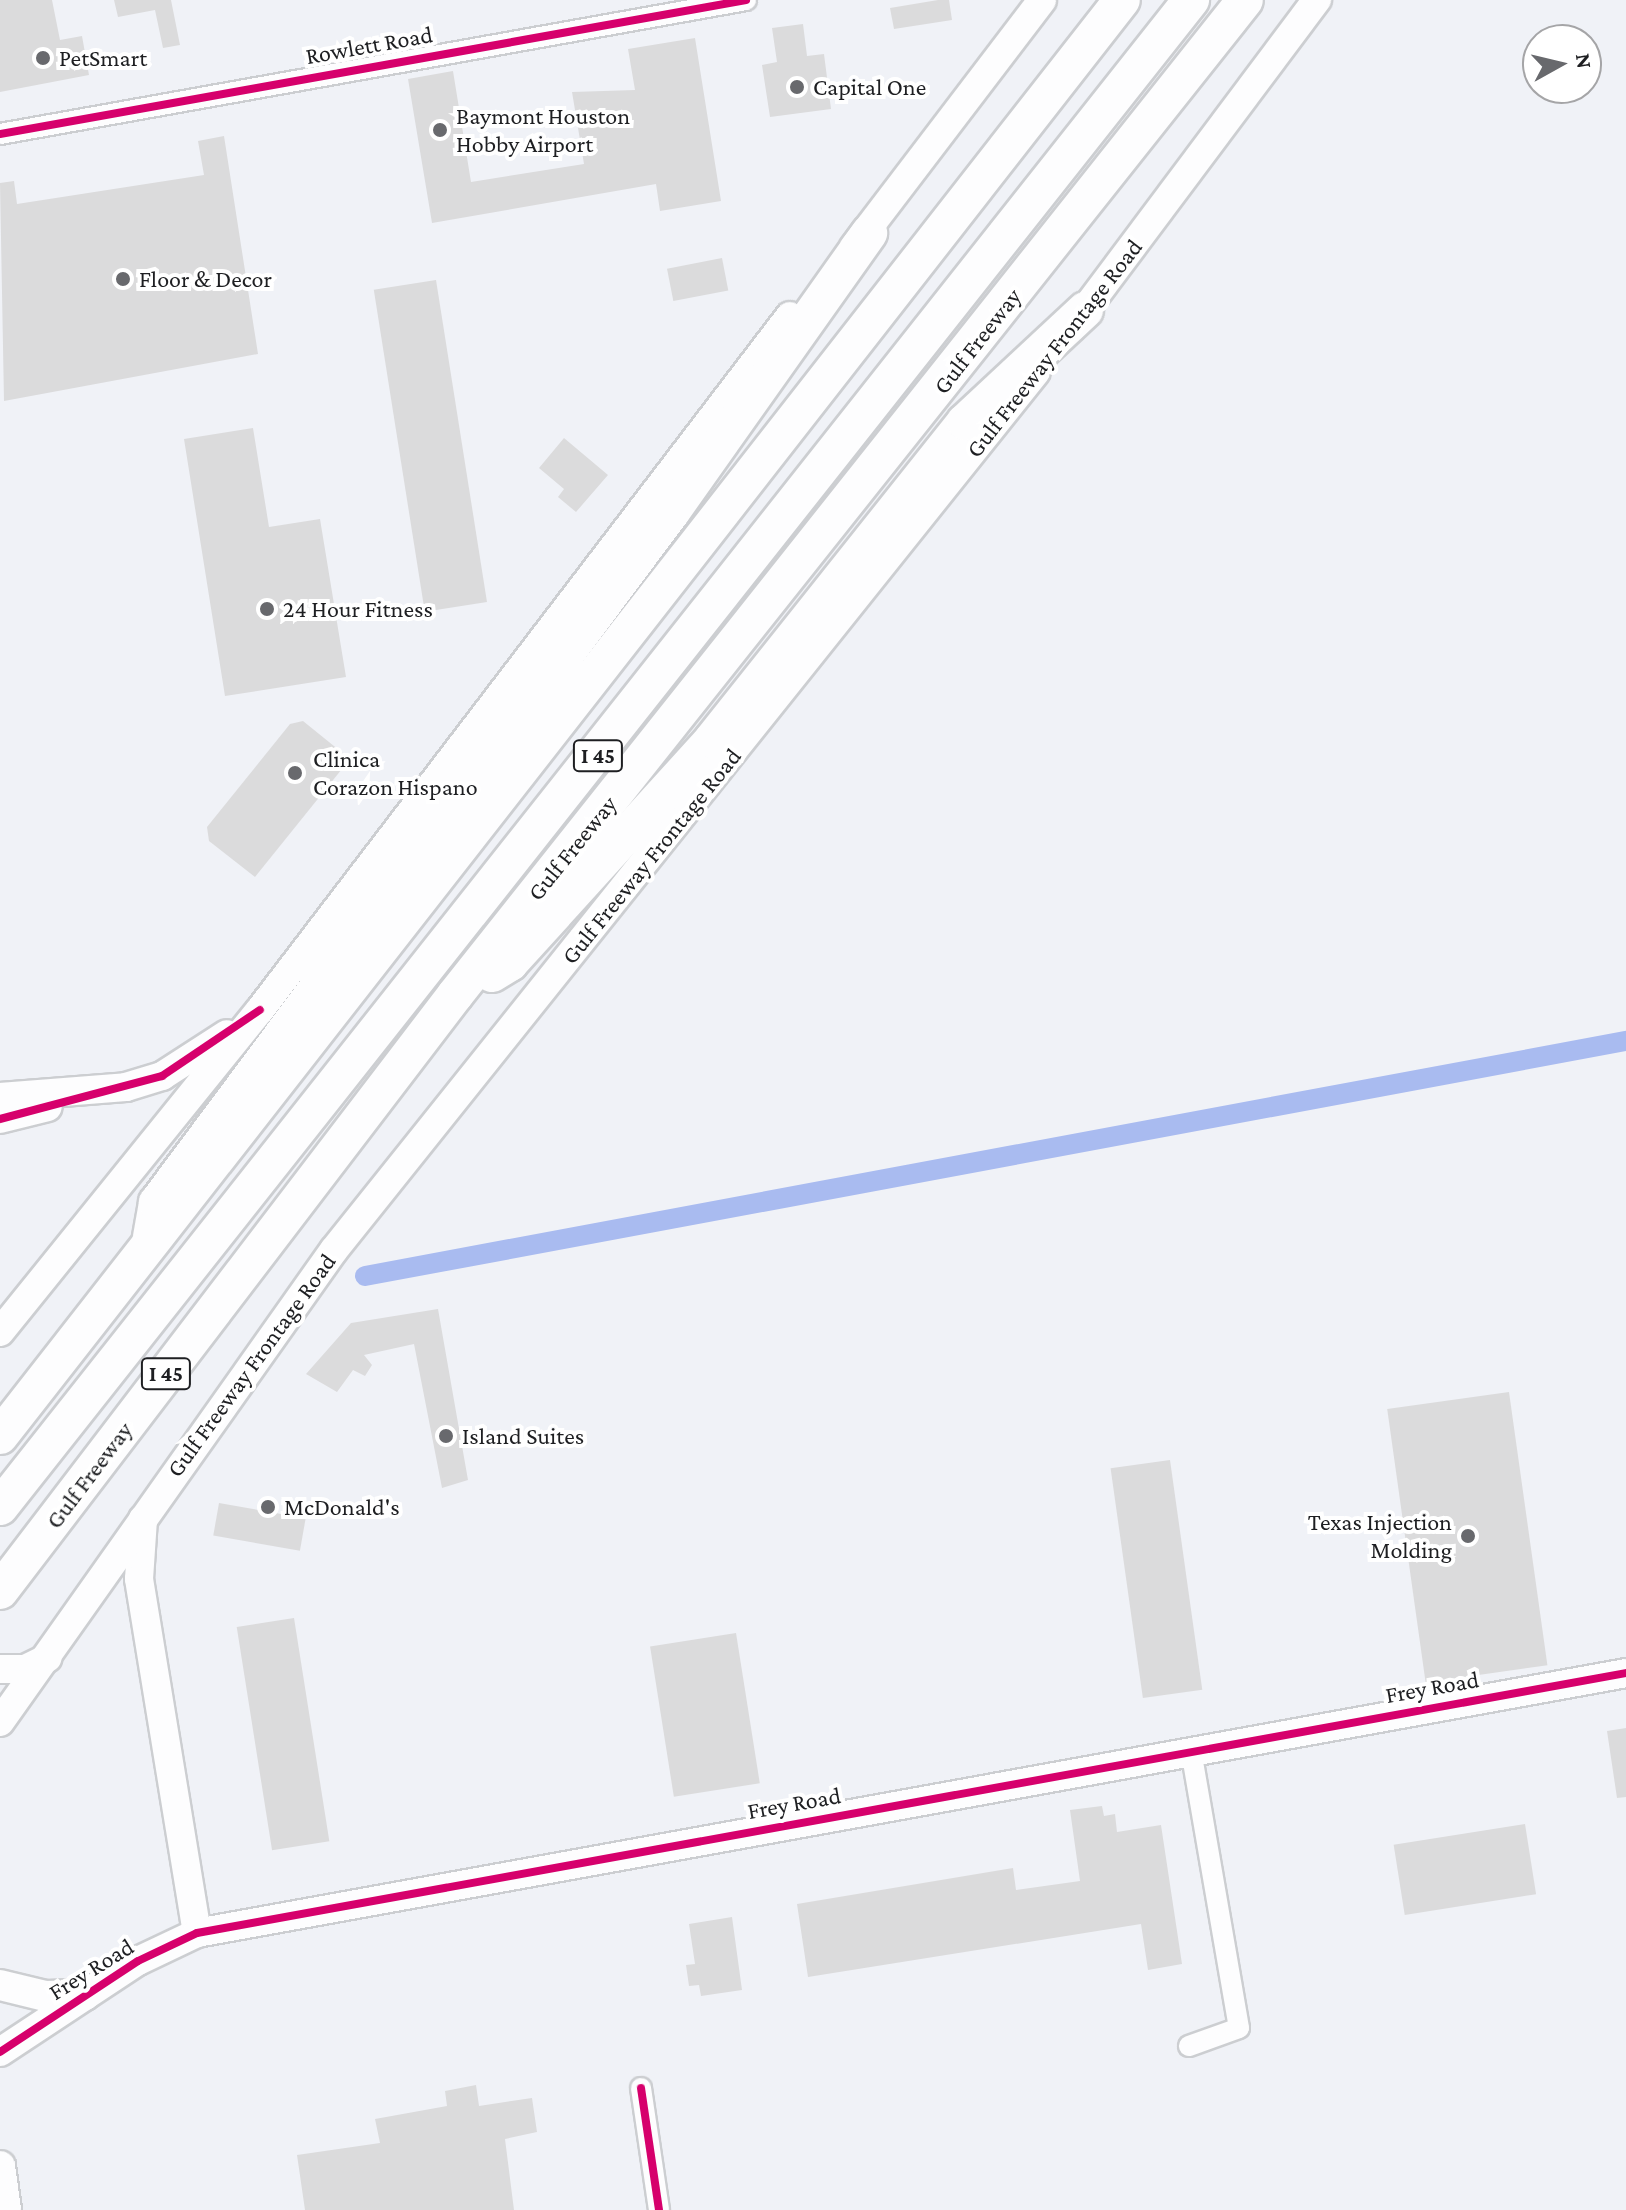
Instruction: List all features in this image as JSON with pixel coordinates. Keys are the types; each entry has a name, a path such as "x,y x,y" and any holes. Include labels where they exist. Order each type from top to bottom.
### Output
{"highway":[{"name":"I 45","path":"0,1436 149,1255 1122,0"},
{"name":"Gulf Freeway","path":"0,1507 1191,0"},
{"name":"Gulf Freeway","path":"3,1588 455,995 1245,0"},
{"path":"149,1255 157,1203 671,513 869,233"},
{"path":"455,995 510,963 712,740 965,422 1085,310"}],"main road":[{"path":"0,1332 260,1010 811,289 869,233 1042,0"},
{"name":"Gulf Freeway Frontage Road","path":"0,1722 50,1657 143,1515 334,1250 1085,310 1317,0"},
{"path":"0,1119 126,1087 197,1057 260,1010"},
{"path":"0,1097 126,1087"},
{"path":"143,1515 139,1579 197,1933"},
{"path":"0,1669 25,1669 50,1657"},
{"name":"Frey Road","path":"0,2052 85,1995 197,1933 1626,1673"},
{"path":"0,1985 45,1996 85,1995"},
{"path":"0,2166 6,2210"}],"street":[{"name":"Rowlett Road","path":"0,134 746,0"},
{"path":"1189,2046 1239,2028 1191,1751"},
{"path":"641,2088 659,2210"}],"building":[{"name":"PetSmart","path":"0,0 52,0 60,40 82,36 89,75 0,92"},
{"path":"114,0 171,0 180,45 163,48 155,10 118,17"},
{"path":"949,0 952,20 894,29 890,8"},
{"name":"Capital One","path":"803,24 807,56 824,54 831,109 770,117 762,65 777,62 772,28"},
{"path":"695,38 721,201 660,211 656,184 432,223 408,79 453,71 471,182 584,164 572,92 635,90 628,49"},
{"name":"Floor & Decor","path":"224,136 258,354 4,401 0,183 14,181 17,204 204,175 198,141"},
{"path":"722,258 728,290 673,301 667,269"},
{"path":"436,280 487,602 425,612 374,290"},
{"path":"253,428 269,527 320,519 346,677 225,696 184,439"},
{"path":"564,438 608,475 576,512 558,497 564,489 539,468"},
{"path":"303,721 350,759 255,877 209,841 207,827 290,724"},
{"name":"Island Suites","path":"438,1309 468,1480 442,1488 414,1344 364,1355 372,1365 365,1376 353,1370 337,1392 306,1374 351,1323"},
{"name":"Texas Injection Molding","path":"1509,1392 1547,1665 1426,1682 1387,1409"},
{"path":"1170,1460 1202,1690 1143,1698 1111,1468"},
{"path":"219,1503 306,1518 300,1551 213,1535"},
{"path":"294,1618 329,1841 272,1850 237,1627"},
{"path":"736,1633 760,1783 674,1797 650,1647"},
{"path":"1626,1728 1626,1797 1617,1798 1607,1731"},
{"path":"1102,1806 1104,1816 1115,1814 1117,1832 1161,1825 1182,1964 1148,1970 1141,1924 808,1977 797,1904 1013,1868 1016,1890 1080,1881 1070,1810"},
{"path":"1525,1824 1536,1894 1405,1915 1394,1845"},
{"path":"732,1917 742,1990 701,1996 699,1985 689,1986 686,1965 695,1964 689,1924"},
{"path":"476,2085 479,2106 532,2098 537,2132 505,2139 514,2210 305,2210 297,2155 380,2143 375,2119 447,2106 445,2091"}],"waterway":[{"path":"365,1276 1626,1041"}],"cycle path":[{"path":"0,134 746,0"},
{"path":"0,1119 162,1076 260,1010"},
{"path":"0,2052 138,1961 197,1933 1626,1673"},
{"path":"641,2088 659,2210"}],"place":[{"name":"PetSmart","path":"43,58"},
{"name":"Capital One","path":"797,87"},
{"name":"Baymont Houston Hobby Airport","path":"440,130"},
{"name":"Floor & Decor","path":"123,279"},
{"name":"24 Hour Fitness","path":"267,609"},
{"name":"Clinica Corazon Hispano","path":"295,773"},
{"name":"Island Suites","path":"446,1436"},
{"name":"McDonald's","path":"268,1507"},
{"name":"Texas Injection Molding","path":"1468,1536"}]}
